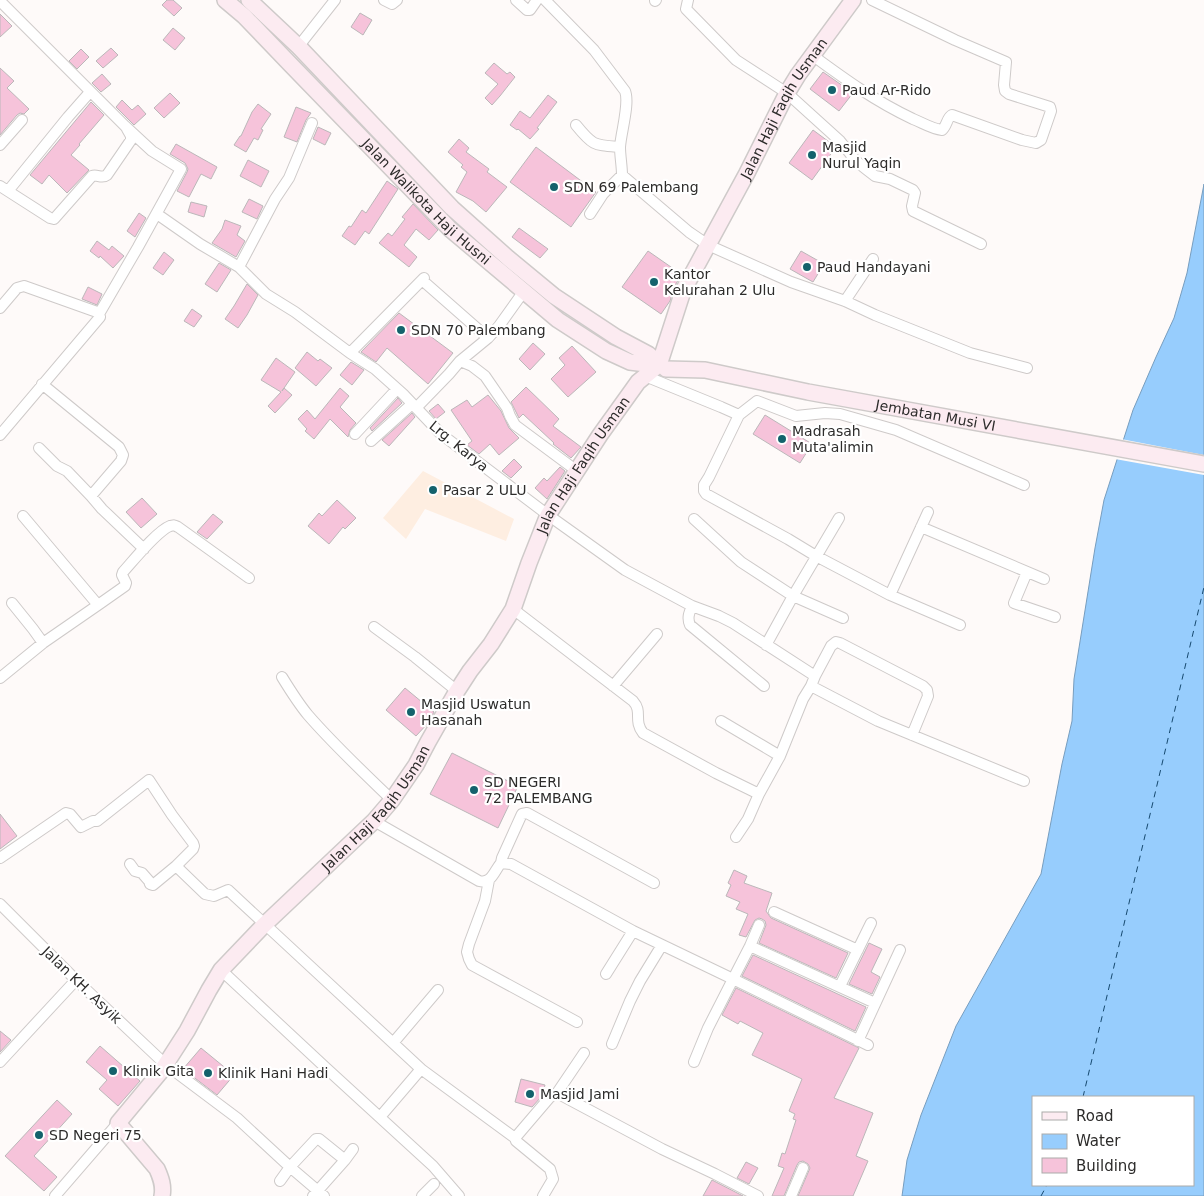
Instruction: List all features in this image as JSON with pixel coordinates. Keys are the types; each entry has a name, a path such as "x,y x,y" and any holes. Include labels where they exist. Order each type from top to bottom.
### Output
{"street":[{"name":"Jalan Walikota Haji Husni","path":"225,0 251,5 298,47 452,208 554,296 616,337 648,354 656,367"},
{"path":"298,47 334,0"},
{"path":"384,0 392,4 397,0"},
{"path":"516,0 527,10 530,10 537,0"},
{"path":"545,0 594,50 626,91 627,100 620,147 622,175 690,232 708,245 792,282 844,301 970,353 1028,368"},
{"path":"688,0 686,9 736,60 787,93 840,141 856,161 875,176 890,179 913,190 915,193 912,203 913,211 981,244"},
{"name":"Jalan Haji Faqih Usman","path":"118,1123 165,1064 187,1031 220,972 264,925 374,821 392,800 416,765 457,691 513,609 548,515 597,439 638,382 656,367 684,291 787,93 812,55 853,0"},
{"path":"812,55 850,83 890,108 940,130 944,128 952,115 1022,140 1036,143 1041,140 1051,111 1050,107 1005,91 1006,62 872,0"},
{"path":"0,1 125,126 152,151 181,169 99,314 100,317 0,435"},
{"name":"Jalan Walikota Haji Husni","path":"251,5 450,229 558,320 606,351 630,362 656,367"},
{"path":"90,92 4,189 54,219 92,176 104,177 107,175 132,140 125,126"},
{"path":"0,144 22,120"},
{"path":"239,267 275,199 289,178 312,123"},
{"path":"576,125 593,143 620,147"},
{"path":"590,214 604,194 622,175"},
{"name":"Lrg. Karya","path":"157,214 200,244 239,267 266,294 295,312 397,389 441,434 548,515 625,570 692,606 733,623 766,645 813,681 878,721 1024,781"},
{"path":"844,301 873,258"},
{"path":"350,354 423,279 488,338"},
{"path":"0,308 17,288 24,286 99,314"},
{"path":"371,441 414,406 449,374 460,361 488,338 524,291"},
{"path":"460,361 472,366 485,376 507,408 514,425 577,471"},
{"path":"656,367 721,407 739,415"},
{"name":"Jembatan Musi VI","path":"656,367 705,370 808,392 1204,464"},
{"path":"42,384 100,431 122,452 121,461 91,496"},
{"path":"355,434 397,389"},
{"path":"960,625 890,595 816,556 788,538 706,494 704,485 739,415 757,401 796,416 826,412 840,414 896,430 1024,485"},
{"path":"39,448 57,466 67,471 102,509 144,549"},
{"path":"890,595 928,512"},
{"path":"22,516 98,605"},
{"path":"766,645 839,518"},
{"path":"694,520 740,562 793,596 843,618"},
{"path":"0,678 43,643 125,586 123,572 157,535 175,525 249,578"},
{"path":"921,527 1044,579"},
{"path":"1026,572 1014,603 1055,617"},
{"path":"12,603 43,643"},
{"path":"692,606 688,616 690,625 764,686"},
{"path":"513,609 636,705 638,709 638,724 643,733 716,774 759,794"},
{"path":"374,627 415,656 457,691"},
{"path":"613,686 657,634"},
{"path":"736,837 748,819 759,794 780,756 803,699 831,646 836,642 918,683 926,690 928,696 912,735"},
{"path":"282,677 317,725 392,800"},
{"path":"721,721 780,756"},
{"path":"0,858 66,813 70,814 81,826 99,820 149,780 193,843 193,849 153,885 130,864"},
{"path":"374,821 483,882 492,878 501,863 522,814 527,814 654,883"},
{"path":"501,863 511,864 633,931 863,1043 875,1003 900,950"},
{"path":"176,866 205,894 214,896 228,890 420,1069 514,1138 550,1169 553,1179 542,1196"},
{"path":"489,880 485,901 469,944 468,959 472,965 577,1022"},
{"name":"Jalan KH. Asyik","path":"0,904 76,980 165,1064 237,1118 319,1194"},
{"path":"774,912 858,950"},
{"path":"840,986 871,923"},
{"path":"694,1062 708,1028 759,925"},
{"path":"606,974 633,931"},
{"path":"612,1044 640,981 662,945"},
{"path":"750,946 875,1003"},
{"path":"220,972 433,1166 459,1196"},
{"path":"0,1062 76,980"},
{"path":"393,1043 438,990"},
{"path":"514,1138 550,1098 557,1093 584,1053"},
{"path":"380,1117 420,1069"},
{"path":"557,1093 662,1149 758,1196"},
{"path":"55,1196 118,1123 157,1169 161,1178 162,1196"},
{"path":"280,1181 290,1167 316,1139 319,1139 345,1160"},
{"path":"319,1194 353,1149"},
{"path":"791,1196 803,1168"},
{"path":"422,1196 434,1184"}],"shaded area":[{"name":"Pasar 2 ULU","path":"423,471 514,519 506,541 425,509 406,539 383,518"}],"water":[{"path":"1204,184 1204,1196 902,1196 907,1160 921,1115 956,1026 1041,874 1072,721 1074,679 1104,500 1133,410 1174,318 1187,273"}],"pier":[{"path":"1121,439 1204,455 1204,475 1115,459"}],"building":[{"path":"167,0 173,0 182,8 174,16 162,5"},
{"path":"360,13 372,20 363,35 351,27"},
{"path":"0,14 12,26 0,37"},
{"path":"173,28 185,38 175,50 163,40"},
{"path":"111,48 118,55 103,68 96,61"},
{"path":"81,49 89,57 77,69 69,61"},
{"path":"494,63 507,74 510,72 515,77 492,105 485,98 498,84 485,73"},
{"path":"0,68 14,81 7,88 29,109 24,114 20,113 17,115 0,135"},
{"name":"Paud Ar-Rido","path":"823,72 853,93 839,111 810,89"},
{"path":"102,74 111,84 101,92 92,83"},
{"path":"170,93 180,103 164,118 154,108"},
{"path":"548,95 557,102 530,139 510,125 520,111 530,118"},
{"path":"122,100 132,110 138,105 146,114 134,125 116,107"},
{"path":"91,102 104,115 71,155 89,170 67,193 49,175 42,184 30,175"},
{"path":"258,104 271,114 261,129 263,130 258,140 254,138 246,152 234,145"},
{"path":"296,107 311,113 297,142 284,137"},
{"path":"318,127 331,133 325,145 313,139"},
{"name":"Masjid Nurul Yaqin","path":"813,130 836,147 812,180 789,163"},
{"path":"459,139 469,148 466,152 489,169 487,172 507,187 486,212 473,201 456,192 467,172 461,167 463,165 448,152"},
{"path":"176,144 217,167 211,179 201,174 189,197 177,191 188,169 185,163 170,154"},
{"name":"SDN 69 Palembang","path":"536,147 596,192 571,227 510,182"},
{"path":"248,160 269,171 261,187 240,176"},
{"path":"387,181 398,189 369,234 365,231 355,245 342,236 349,226 351,227 362,210 366,213"},
{"path":"249,199 263,206 257,219 242,212"},
{"path":"191,202 207,206 204,217 188,212"},
{"path":"413,204 438,230 429,240 416,229 404,245 417,257 409,267 379,243 388,233 392,236 405,219 402,217"},
{"path":"139,213 146,218 135,237 127,231"},
{"path":"225,220 241,226 237,235 245,241 236,257 212,243 222,229"},
{"path":"519,228 548,249 540,258 512,237"},
{"path":"97,241 109,250 112,246 124,256 113,268 100,256 99,258 90,251"},
{"name":"Kantor Kelurahan 2 Ulu","path":"648,251 681,274 670,301 661,314 622,287"},
{"name":"Paud Handayani","path":"801,251 824,264 813,282 790,269"},
{"path":"164,252 174,260 163,275 153,268"},
{"path":"219,263 231,270 217,292 205,284"},
{"path":"247,284 258,295 238,328 225,319"},
{"path":"88,287 102,294 97,305 82,299"},
{"path":"192,309 202,316 194,327 184,321"},
{"name":"SDN 70 Palembang","path":"399,313 453,353 428,384 387,348 376,362 361,352"},
{"path":"533,343 545,354 530,370 519,359"},
{"path":"572,346 596,372 568,397 551,379 565,365 559,358"},
{"path":"307,352 318,361 320,359 332,368 316,386 295,368"},
{"path":"276,358 295,372 284,388 292,395 275,413 268,406 281,392 261,380"},
{"path":"351,362 364,370 352,385 340,375"},
{"path":"526,387 559,419 553,426 581,447 571,458 553,444 523,414 519,418 511,402"},
{"path":"340,388 349,396 340,407 356,423 350,430 348,437 330,419 314,439 305,431 307,429 298,419 307,410 315,419"},
{"path":"488,395 501,411 509,428 519,438 499,455 490,444 479,454 467,445 472,441 451,410 467,400 472,407"},
{"path":"398,398 402,403 372,431 370,428"},
{"path":"438,404 445,412 436,419 429,411"},
{"path":"412,413 415,417 389,446 382,440"},
{"name":"Madrasah Muta'alimin","path":"765,415 812,444 800,463 753,434"},
{"path":"514,459 522,467 511,478 502,471"},
{"path":"560,467 565,471 547,499 535,488 544,478 547,481"},
{"path":"142,498 157,514 141,528 126,512"},
{"path":"337,500 356,518 345,529 343,527 329,544 308,526 319,513 322,516"},
{"path":"213,514 223,522 207,539 197,532"},
{"name":"Masjid Uswatun Hasanah","path":"405,688 434,712 429,722 416,736 386,710"},
{"name":"SD NEGERI 72 PALEMBANG","path":"452,753 518,786 498,828 430,794"},
{"path":"0,814 17,836 0,849"},
{"path":"734,870 747,876 744,883 772,893 766,911 771,918 848,953 836,978 759,943 766,925 762,919 755,920 746,937 739,935 748,914 736,909 740,902 726,896 731,885 728,883"},
{"path":"869,943 882,949 871,972 880,977 872,994 849,984"},
{"path":"753,955 866,1007 855,1031 742,976"},
{"path":"736,988 859,1048 834,1098 873,1113 856,1156 868,1161 853,1196 798,1196 810,1168 803,1161 797,1165 784,1196 772,1196 784,1168 778,1166 782,1153 785,1154 796,1120 793,1119 795,1114 789,1111 802,1079 752,1055 763,1033 740,1021 738,1024 722,1015"},
{"path":"0,1031 11,1040 0,1052"},
{"name":"Klinik Gita","path":"100,1046 140,1081 118,1106 99,1089 107,1080 86,1062"},
{"name":"Klinik Hani Hadi","path":"201,1048 234,1075 217,1095 183,1069"},
{"name":"Masjid Jami","path":"521,1079 545,1085 542,1096 532,1107 515,1102"},
{"name":"SD Negeri 75","path":"57,1100 72,1114 34,1156 57,1177 44,1191 5,1156"},
{"path":"746,1162 758,1168 749,1184 737,1178"},
{"path":"712,1180 743,1196 703,1196"}],"ferry route":[{"path":"1083,1096 1204,587"},
{"path":"1041,1196 1046,1186"}],"place":[{"name":"Paud Ar-Rido","path":"832,90"},
{"name":"Masjid Nurul Yaqin","path":"812,155"},
{"name":"SDN 69 Palembang","path":"554,187"},
{"name":"Paud Handayani","path":"807,267"},
{"name":"Kantor Kelurahan 2 Ulu","path":"654,282"},
{"name":"SDN 70 Palembang","path":"401,330"},
{"name":"Madrasah Muta'alimin","path":"782,439"},
{"name":"Pasar 2 ULU","path":"433,490"},
{"name":"Masjid Uswatun Hasanah","path":"411,712"},
{"name":"SD NEGERI 72 PALEMBANG","path":"474,790"},
{"name":"Klinik Gita","path":"113,1071"},
{"name":"Klinik Hani Hadi","path":"208,1073"},
{"name":"Masjid Jami","path":"530,1094"},
{"name":"SD Negeri 75","path":"39,1135"}]}
